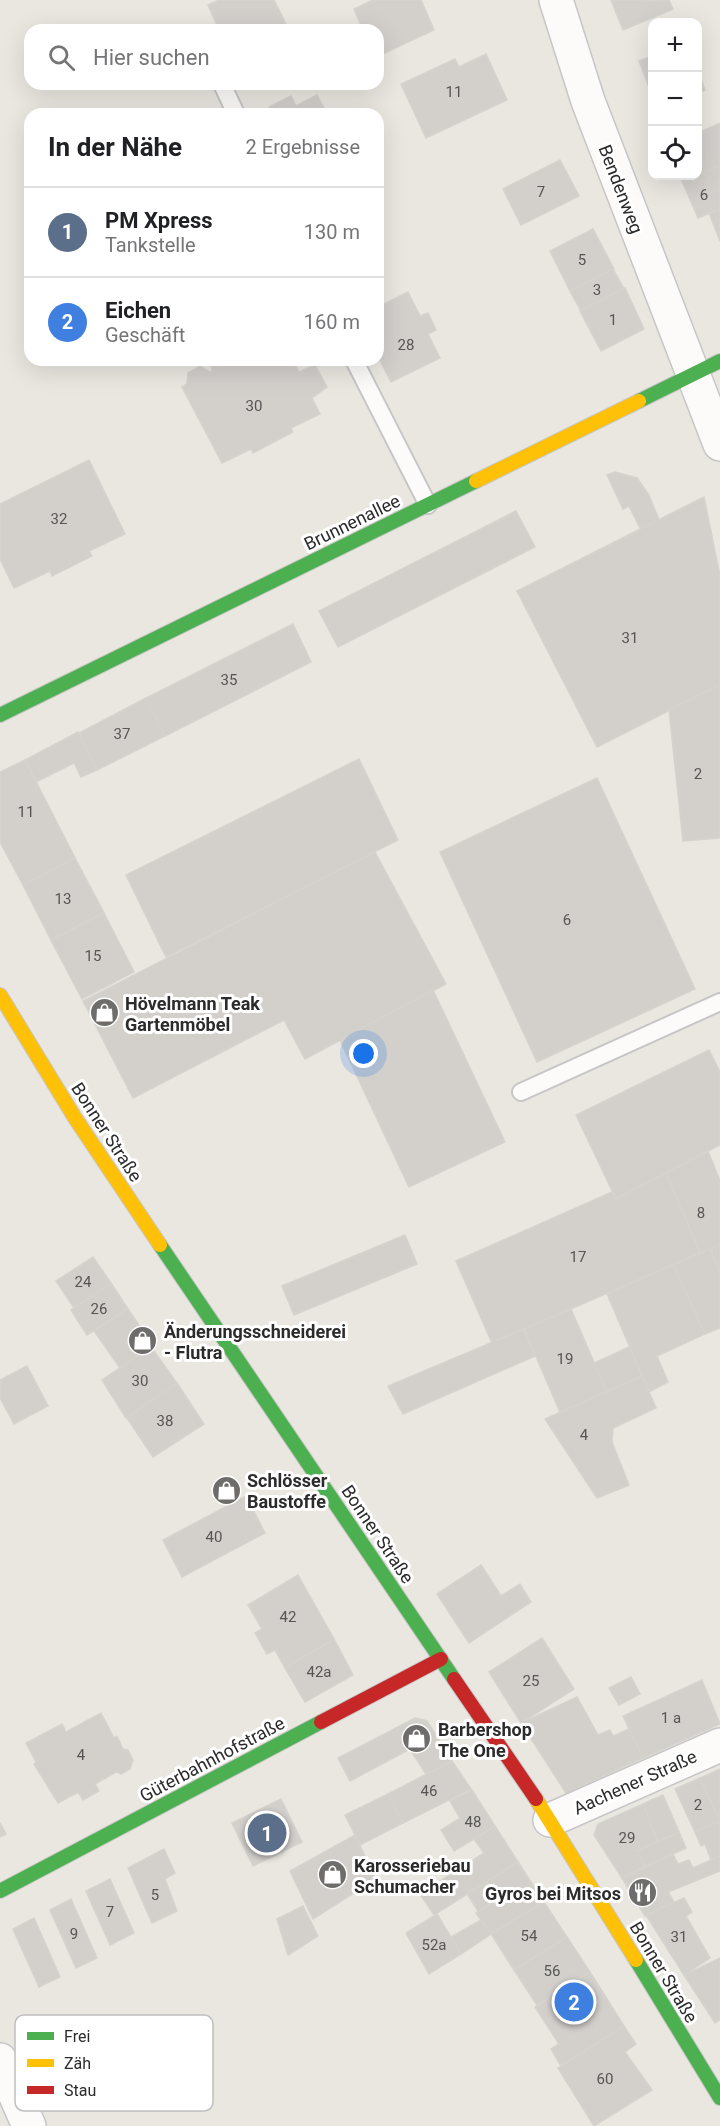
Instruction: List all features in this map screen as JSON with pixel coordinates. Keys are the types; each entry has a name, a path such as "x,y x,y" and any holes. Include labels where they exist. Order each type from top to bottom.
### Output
{"street":[{"name":"Bendenweg","path":"556,0 588,101 706,368 720,444"},
{"name":"Brunnenallee","path":"0,715 706,368"},
{"name":"Bonner Straße","path":"0,995 82,1127 550,1820 720,2098"},
{"name":"Güterbahnhofstraße","path":"0,1891 441,1659"},
{"name":"Aachener Straße","path":"550,1820 720,1745"},
{"path":"0,2060 15,2095"},
{"path":"22,2111 28,2126"}],"lane":[{"path":"225,90 233,108"},
{"path":"357,366 428,505"},
{"path":"521,1092 720,1002"}],"building":[{"path":"219,0 274,0 286,24 216,24 208,5"},
{"path":"373,0 421,0 434,30 384,53 384,24 360,24 354,9"},
{"path":"611,0 669,0 673,9 623,30"},
{"path":"486,54 507,100 426,138 401,84 455,59 459,67"},
{"path":"648,58 648,85 639,61"},
{"path":"317,95 324,108 269,107 291,96 296,106"},
{"path":"720,123 720,166 702,173 702,131"},
{"path":"560,160 579,196 521,225 503,189"},
{"path":"720,166 720,209 698,218 682,181 702,180 702,173"},
{"path":"720,209 720,241 709,213"},
{"path":"593,229 614,269 570,291 550,251"},
{"path":"613,269 624,289 581,311 570,291"},
{"path":"625,288 644,329 601,351 580,311"},
{"path":"408,292 420,316 428,313 436,330 428,334 440,358 391,382 383,366 384,304"},
{"path":"200,366 212,371 211,366 296,366 299,372 312,366 316,367 327,387 312,398 320,414 291,428 293,432 253,453 251,449 222,463 182,387 187,384 188,373"},
{"path":"89,460 125,534 89,551 92,556 52,576 50,571 14,588 0,559 0,504"},
{"path":"615,472 637,478 649,495 659,520 641,530 629,506 623,509 607,475"},
{"path":"704,497 720,576 720,685 597,747 517,591"},
{"path":"516,511 535,547 338,647 319,611"},
{"path":"293,624 311,662 165,736 146,698"},
{"path":"720,685 720,838 683,841 669,710"},
{"path":"146,698 165,736 97,770 79,733"},
{"path":"78,732 97,770 81,777 74,763 36,782 25,760"},
{"path":"359,759 398,840 166,957 126,875"},
{"path":"25,760 75,858 23,885 0,842 0,772"},
{"path":"597,778 695,989 537,1062 440,852"},
{"path":"375,852 446,984 305,1059 284,1020 133,1098 83,1001"},
{"path":"75,858 104,913 51,940 23,885"},
{"path":"104,913 134,972 82,999 51,940"},
{"path":"433,990 505,1142 409,1187 340,1040"},
{"path":"709,1050 720,1072 720,1145 616,1199 576,1115"},
{"path":"708,1151 720,1181 720,1245 700,1253 666,1173"},
{"path":"666,1173 700,1253 492,1343 456,1261 612,1192 616,1199"},
{"path":"405,1235 417,1264 294,1315 282,1286"},
{"path":"720,1245 720,1272 710,1249"},
{"path":"710,1249 720,1272 720,1328 705,1334 673,1265"},
{"path":"93,1257 111,1283 74,1308 56,1281"},
{"path":"673,1265 705,1334 657,1356 668,1382 649,1392 607,1294"},
{"path":"111,1283 128,1309 87,1335 71,1310"},
{"path":"128,1309 153,1346 120,1368 94,1331"},
{"path":"571,1309 607,1392 560,1412 524,1329"},
{"path":"524,1329 535,1356 403,1414 388,1386"},
{"path":"151,1347 177,1383 126,1418 102,1380"},
{"path":"629,1347 642,1376 607,1392 594,1363"},
{"path":"27,1366 48,1406 14,1424 0,1398 0,1380"},
{"path":"642,1376 656,1408 613,1428 612,1442 629,1485 597,1498 545,1419"},
{"path":"177,1383 204,1424 153,1457 127,1418"},
{"path":"246,1496 265,1533 182,1577 163,1540"},
{"path":"481,1565 501,1596 520,1584 531,1602 469,1643 437,1594"},
{"path":"298,1575 334,1639 285,1668 275,1650 267,1654 255,1633 262,1629 248,1605"},
{"path":"542,1638 574,1689 521,1723 489,1672"},
{"path":"334,1639 353,1675 305,1702 285,1668"},
{"path":"631,1677 640,1694 619,1705 609,1688"},
{"path":"702,1680 720,1724 643,1758 623,1716"},
{"path":"577,1697 598,1735 610,1730 613,1736 629,1729 643,1758 566,1793 521,1723"},
{"path":"101,1713 114,1738 117,1736 123,1749 128,1750 133,1760 130,1769 121,1774 116,1772 95,1784 99,1791 83,1800 78,1792 58,1803 34,1764 36,1762 26,1743 62,1724 66,1732"},
{"path":"415,1718 427,1721 452,1761 426,1774 396,1728"},
{"path":"396,1728 410,1749 350,1781 338,1758"},
{"path":"452,1761 471,1789 403,1823 388,1794"},
{"path":"720,1769 720,1821 700,1778"},
{"path":"700,1778 720,1821 695,1832 675,1789"},
{"path":"472,1790 495,1826 454,1851 441,1830 460,1818 450,1801"},
{"path":"388,1794 403,1823 360,1845 345,1815"},
{"path":"663,1795 679,1832 658,1842 643,1804"},
{"path":"281,1799 302,1842 253,1866 232,1823"},
{"path":"643,1804 658,1842 637,1851 645,1866 622,1878 594,1835 598,1824"},
{"path":"720,1821 720,1856 711,1860 705,1844 701,1846 695,1832"},
{"path":"0,1823 6,1834 0,1837"},
{"path":"495,1826 518,1862 434,1915 420,1894 484,1853 474,1839"},
{"path":"679,1832 686,1848 645,1866 637,1851"},
{"name":"Karosseriebau Schumacher","path":"355,1835 376,1879 313,1919 290,1871"},
{"path":"164,1849 175,1873 165,1879 177,1911 152,1923 128,1868"},
{"path":"673,1854 678,1864 689,1860 693,1868 720,1856 720,1871 668,1892 674,1902 645,1916 622,1878"},
{"path":"518,1862 544,1902 491,1934 476,1913 497,1900 486,1882"},
{"path":"110,1879 134,1933 110,1945 86,1891"},
{"path":"486,1882 497,1900 478,1911 467,1894"},
{"path":"684,1898 692,1912 686,1916 710,1958 684,1975 646,1915"},
{"path":"71,1899 97,1958 76,1968 50,1910"},
{"path":"544,1902 567,1937 514,1970 491,1934"},
{"path":"303,1906 318,1936 288,1955 277,1919"},
{"path":"437,1914 461,1954 429,1974 406,1933"},
{"path":"34,1918 60,1977 39,1987 13,1929"},
{"path":"481,1920 491,1934 461,1954 451,1937"},
{"path":"567,1937 590,1972 537,2005 514,1970"},
{"path":"720,1958 720,2020 715,2023 684,1975"},
{"path":"590,1972 624,2026 561,2066 551,2049 559,2044 535,2007"},
{"path":"624,2026 636,2044 625,2052 652,2090 594,2126 558,2068"}],"traffic: fast":[{"path":"639,401 720,361"},
{"path":"0,715 476,481"},
{"path":"160,1245 454,1679"},
{"path":"0,1891 321,1722"},
{"path":"636,1960 720,2098"}],"traffic: slow":[{"path":"476,481 639,401"},
{"path":"0,995 75,1118 160,1245"},
{"path":"536,1799 636,1960"}],"traffic: jam":[{"path":"321,1722 441,1659"},
{"path":"454,1679 536,1799"}],"place":[{"name":"Hövelmann Teak Gartenmöbel","path":"104,1013"},
{"name":"Änderungsschneiderei - Flutra","path":"143,1341"},
{"name":"Schlösser Baustoffe","path":"226,1490"},
{"name":"Barbershop The One","path":"417,1739"},
{"name":"PM Xpress","path":"267,1833"},
{"name":"Karosseriebau Schumacher","path":"333,1875"},
{"name":"Gyros bei Mitsos","path":"642,1893"},
{"name":"Eichen","path":"574,2002"}]}
